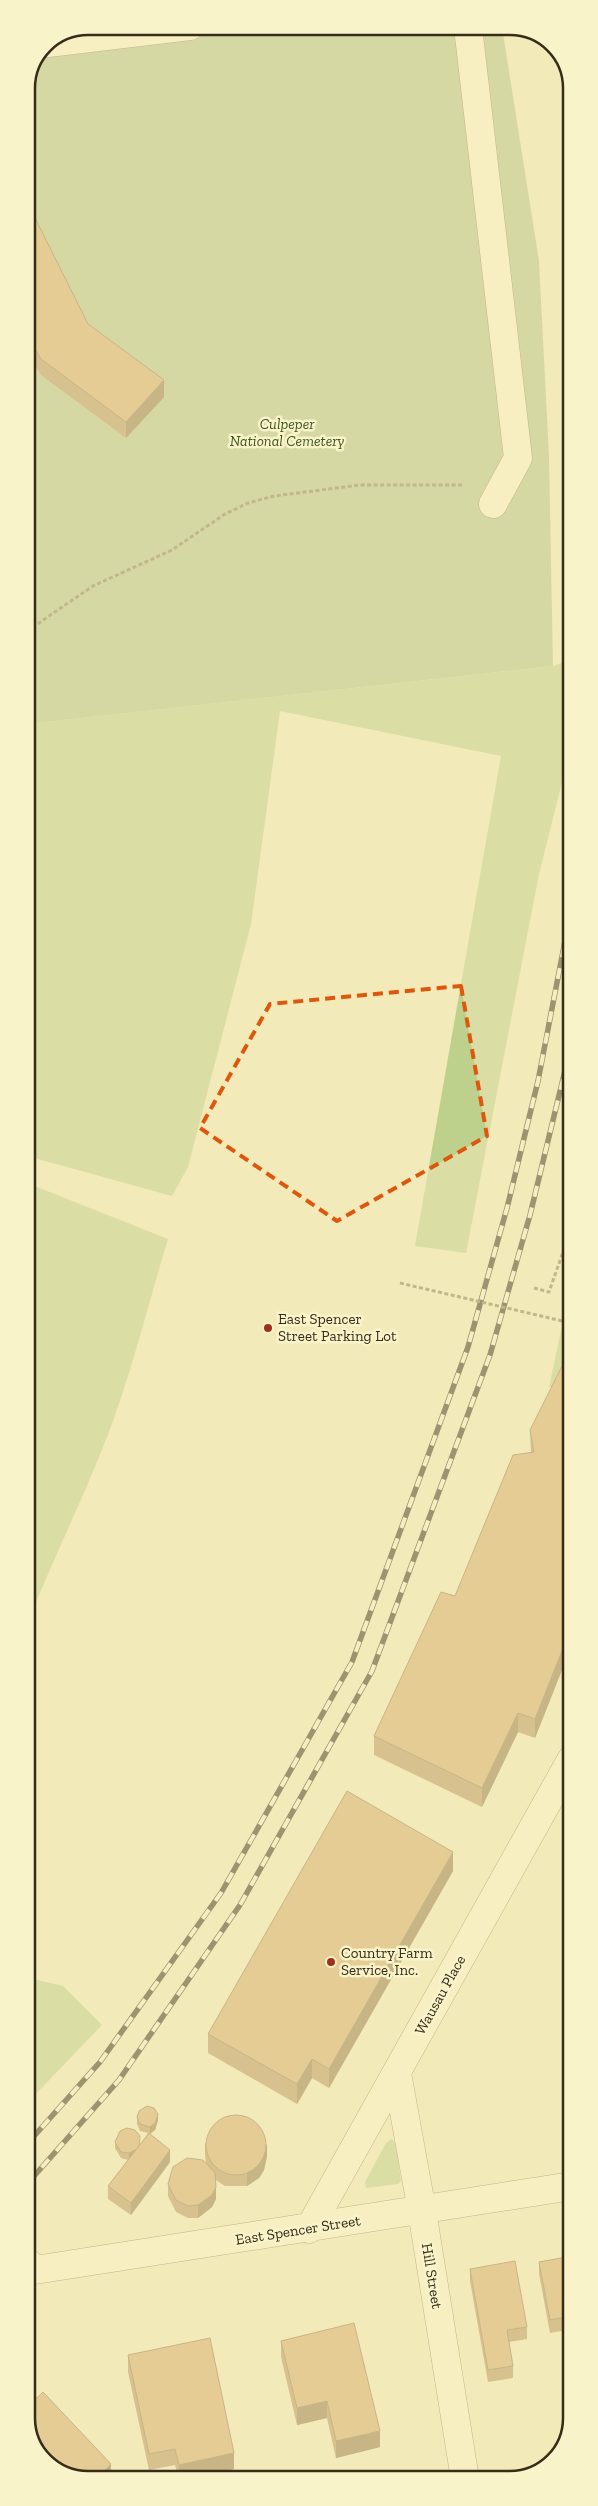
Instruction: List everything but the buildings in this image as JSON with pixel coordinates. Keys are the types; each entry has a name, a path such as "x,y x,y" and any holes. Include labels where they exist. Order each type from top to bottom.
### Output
{"street":[{"path":"64,41 115,35"},
{"path":"469,35 518,458 499,493"},
{"name":"Wausau Place","path":"309,2229 563,1774"},
{"name":"Hill Street","path":"397,2073 422,2211 464,2471"},
{"name":"East Spencer Street","path":"35,2269 309,2229 563,2188"}],"path":[{"path":"35,625 93,586 172,550 225,514 248,503 274,496 360,485 450,486 499,493"},
{"path":"534,1288 549,1292 563,1252"},
{"path":"400,1283 563,1321"}],"highlighted area":[{"path":"461,986 487,1136 337,1221 200,1128 270,1004"}],"green space":[{"name":"Culpeper National Cemetery","path":"88,35 503,35 539,261 549,457 553,666 35,723 35,88 39,68 50,50 68,39"},
{"path":"563,663 563,778 539,874 466,1253 415,1246 501,756 280,711 251,924 188,1167 172,1196 35,1158 35,723 553,666"},
{"path":"35,1186 168,1239 122,1396 94,1470 35,1605"},
{"path":"563,1321 563,1385 549,1387"},
{"path":"35,1979 63,1986 102,2025 35,2095"},
{"path":"392,2139 396,2144 401,2181 398,2184 366,2188 365,2182 386,2143"}],"railway":[{"path":"35,2135 100,2062 221,1893 352,1662 468,1347 507,1208 538,1081 563,951"},
{"path":"35,2175 119,2080 240,1905 372,1671 490,1355 530,1215 563,1079"}],"place":[{"name":"East Spencer Street Parking Lot","path":"268,1328"},
{"name":"Country Farm Service, Inc.","path":"331,1962"}]}
